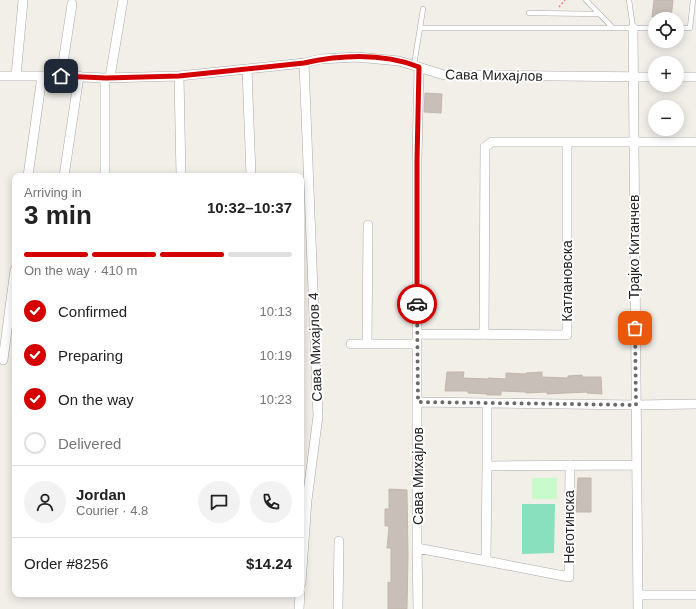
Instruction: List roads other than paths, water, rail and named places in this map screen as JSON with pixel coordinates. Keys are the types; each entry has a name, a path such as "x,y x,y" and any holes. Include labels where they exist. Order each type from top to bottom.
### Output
{"street":[{"path":"105,173 108,77 123,0"},
{"path":"16,76 23,1"},
{"path":"61,76 72,4"},
{"name":"Трајко Китанчев","path":"634,28 638,609"},
{"path":"0,76 179,76 304,63 322,59 357,57 385,59 417,66"},
{"name":"Сава Михајлов 4","path":"304,63 318,416 307,500 304,542"},
{"name":"Сава Михајлов","path":"418,609 417,66 444,75 648,77"},
{"path":"247,69 251,173"},
{"path":"28,173 42,76"},
{"path":"64,173 79,76"},
{"path":"179,76 181,173"},
{"path":"684,77 696,77"},
{"path":"484,335 486,147 492,142 696,142"},
{"name":"Катлановска","path":"417,334 567,335 567,143"},
{"path":"367,344 368,225"},
{"path":"3,360 12,292"},
{"path":"351,344 417,344"},
{"path":"418,402 636,405 696,404"},
{"path":"486,561 487,403"},
{"name":"Неготинска","path":"417,548 569,577 570,465"},
{"path":"487,466 636,466"},
{"path":"338,609 339,541"},
{"path":"638,595 696,595"},
{"path":"299,609 300,597"}],"lane":[{"path":"586,0 614,28"},
{"path":"629,0 634,28"},
{"path":"684,28 690,28 693,0"},
{"path":"417,66 423,9"},
{"path":"530,13 599,14"},
{"path":"420,28 648,28"}]}
